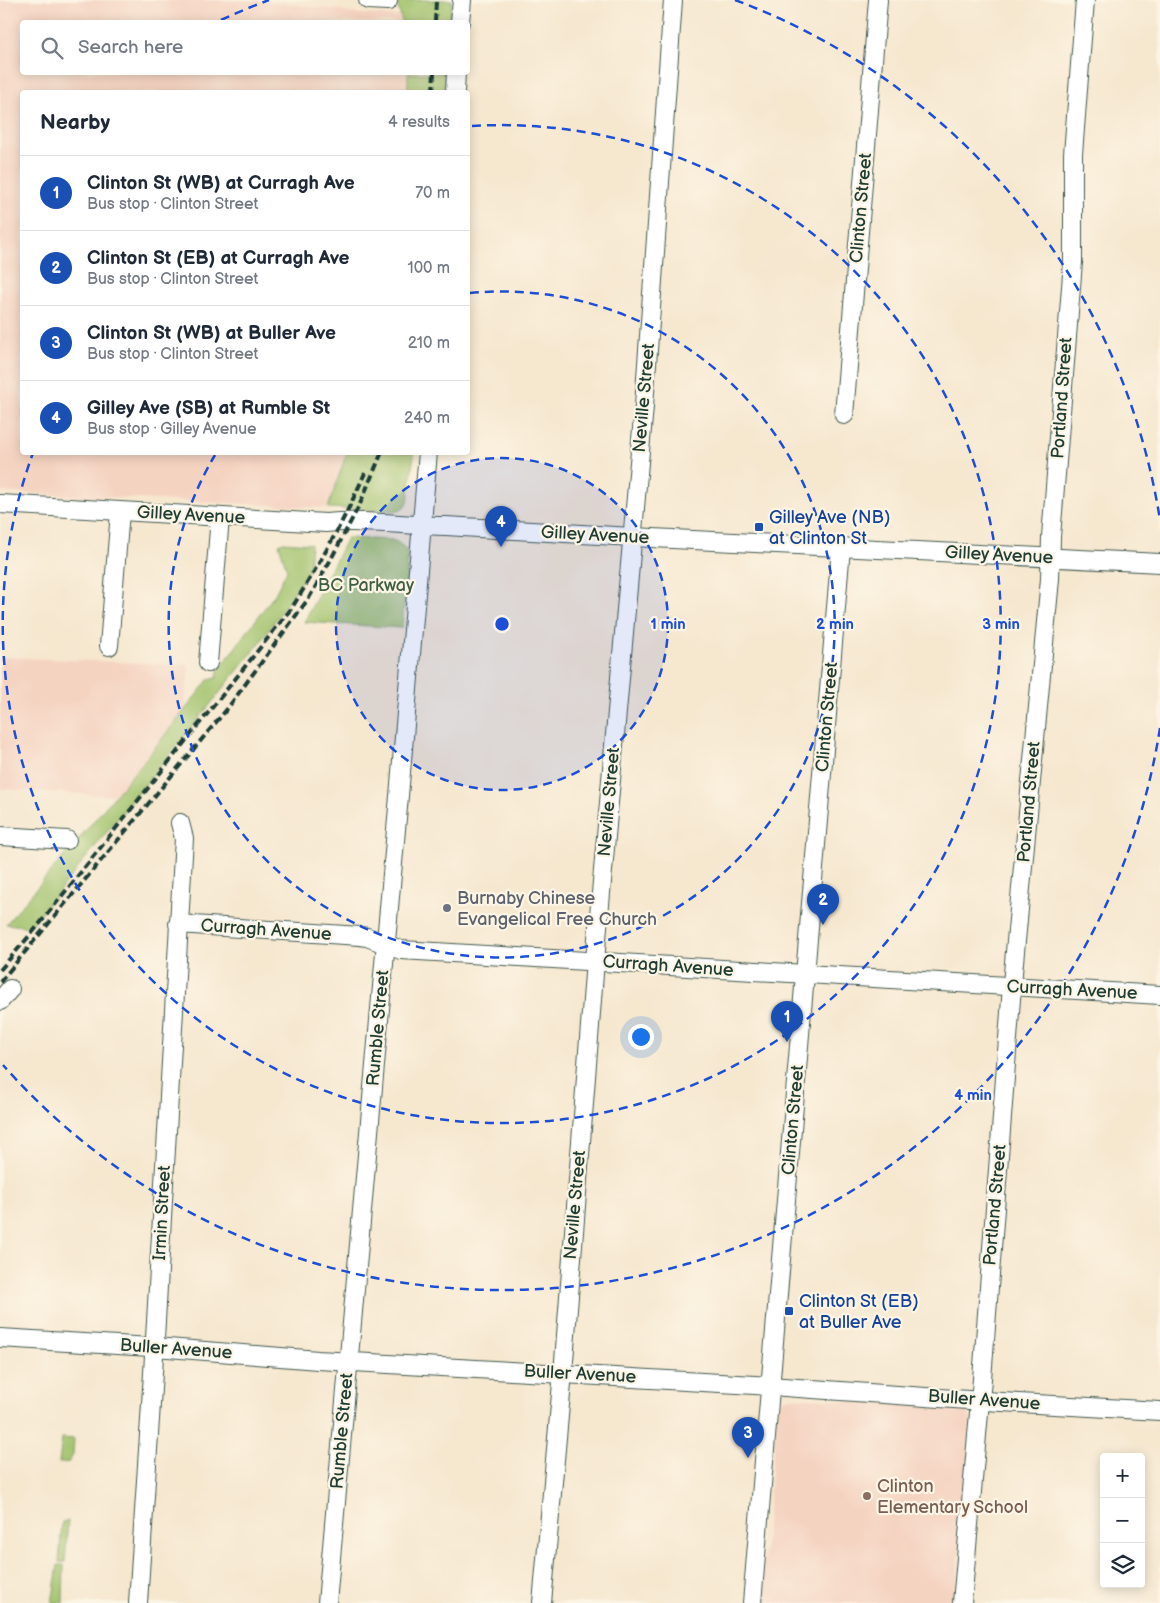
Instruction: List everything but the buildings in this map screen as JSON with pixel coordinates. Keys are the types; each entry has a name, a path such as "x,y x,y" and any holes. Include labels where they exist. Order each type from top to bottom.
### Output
{"street":[{"path":"368,0 388,1"},
{"path":"460,20 462,0"},
{"name":"Neville Street","path":"542,1603 595,961 644,406 673,0"},
{"name":"Clinton Street","path":"844,415 878,0"},
{"name":"Portland Street","path":"962,1603 980,1400 1012,986 1050,578 1051,537 1073,262 1073,154 1085,0"},
{"path":"455,90 456,75"},
{"name":"Rumble Street","path":"327,1603 428,455"},
{"name":"Gilley Avenue","path":"0,504 326,522 347,520 421,526 1160,564"},
{"path":"109,646 120,512"},
{"path":"208,663 220,517"},
{"name":"Clinton Street","path":"752,1603 841,548"},
{"name":"Irmin Street","path":"138,1603 184,838 180,823"},
{"path":"0,836 67,840"},
{"name":"Curragh Avenue","path":"178,924 360,936 401,950 1160,995"},
{"name":"Buller Avenue","path":"0,1338 1160,1411"}],"shaded area":[{"path":"0,0 249,0 341,10 348,13 399,16 401,20 20,20 20,75 408,75 408,90 20,90 20,455 346,455 328,508 0,492"},
{"path":"0,657 189,665 185,710 115,796 0,789"},
{"name":"Clinton Elementary School","path":"789,1397 956,1407 967,1412 970,1417 970,1423 955,1603 760,1603 777,1409 782,1400"}],"green space":[{"path":"396,0 452,0 450,20 401,20"},
{"path":"408,75 446,75 444,90 408,90"},
{"path":"346,455 414,455 408,503 400,510 328,508"},
{"name":"BC Parkway","path":"347,538 392,540 406,549 408,562 402,628 304,622"},
{"path":"283,542 311,544 309,570 260,643 30,927 6,924 134,773 208,680 217,678 218,671 275,594 287,570 279,544"},
{"path":"62,1438 74,1439 73,1455 69,1462 59,1463"},
{"path":"68,1521 65,1562 59,1562 62,1522"},
{"path":"58,1565 64,1565 63,1603 52,1603"}],"railway":[{"path":"435,20 436,0"},
{"path":"433,90 434,75"},
{"path":"0,982 227,709 309,598 360,504 381,455"},
{"path":"0,970 37,927 291,609 331,543 365,473"}],"place":[{"name":"Gilley Ave (NB) at Clinton St","path":"759,527"},
{"name":"Gilley Ave (SB) at Rumble St","path":"501,547"},
{"name":"Burnaby Chinese Evangelical Free Church","path":"447,908"},
{"name":"Clinton St (EB) at Curragh Ave","path":"823,925"},
{"name":"Clinton St (WB) at Curragh Ave","path":"787,1042"},
{"name":"Clinton St (EB) at Buller Ave","path":"789,1311"},
{"name":"Clinton St (WB) at Buller Ave","path":"748,1458"},
{"name":"Clinton Elementary School","path":"867,1496"}]}
